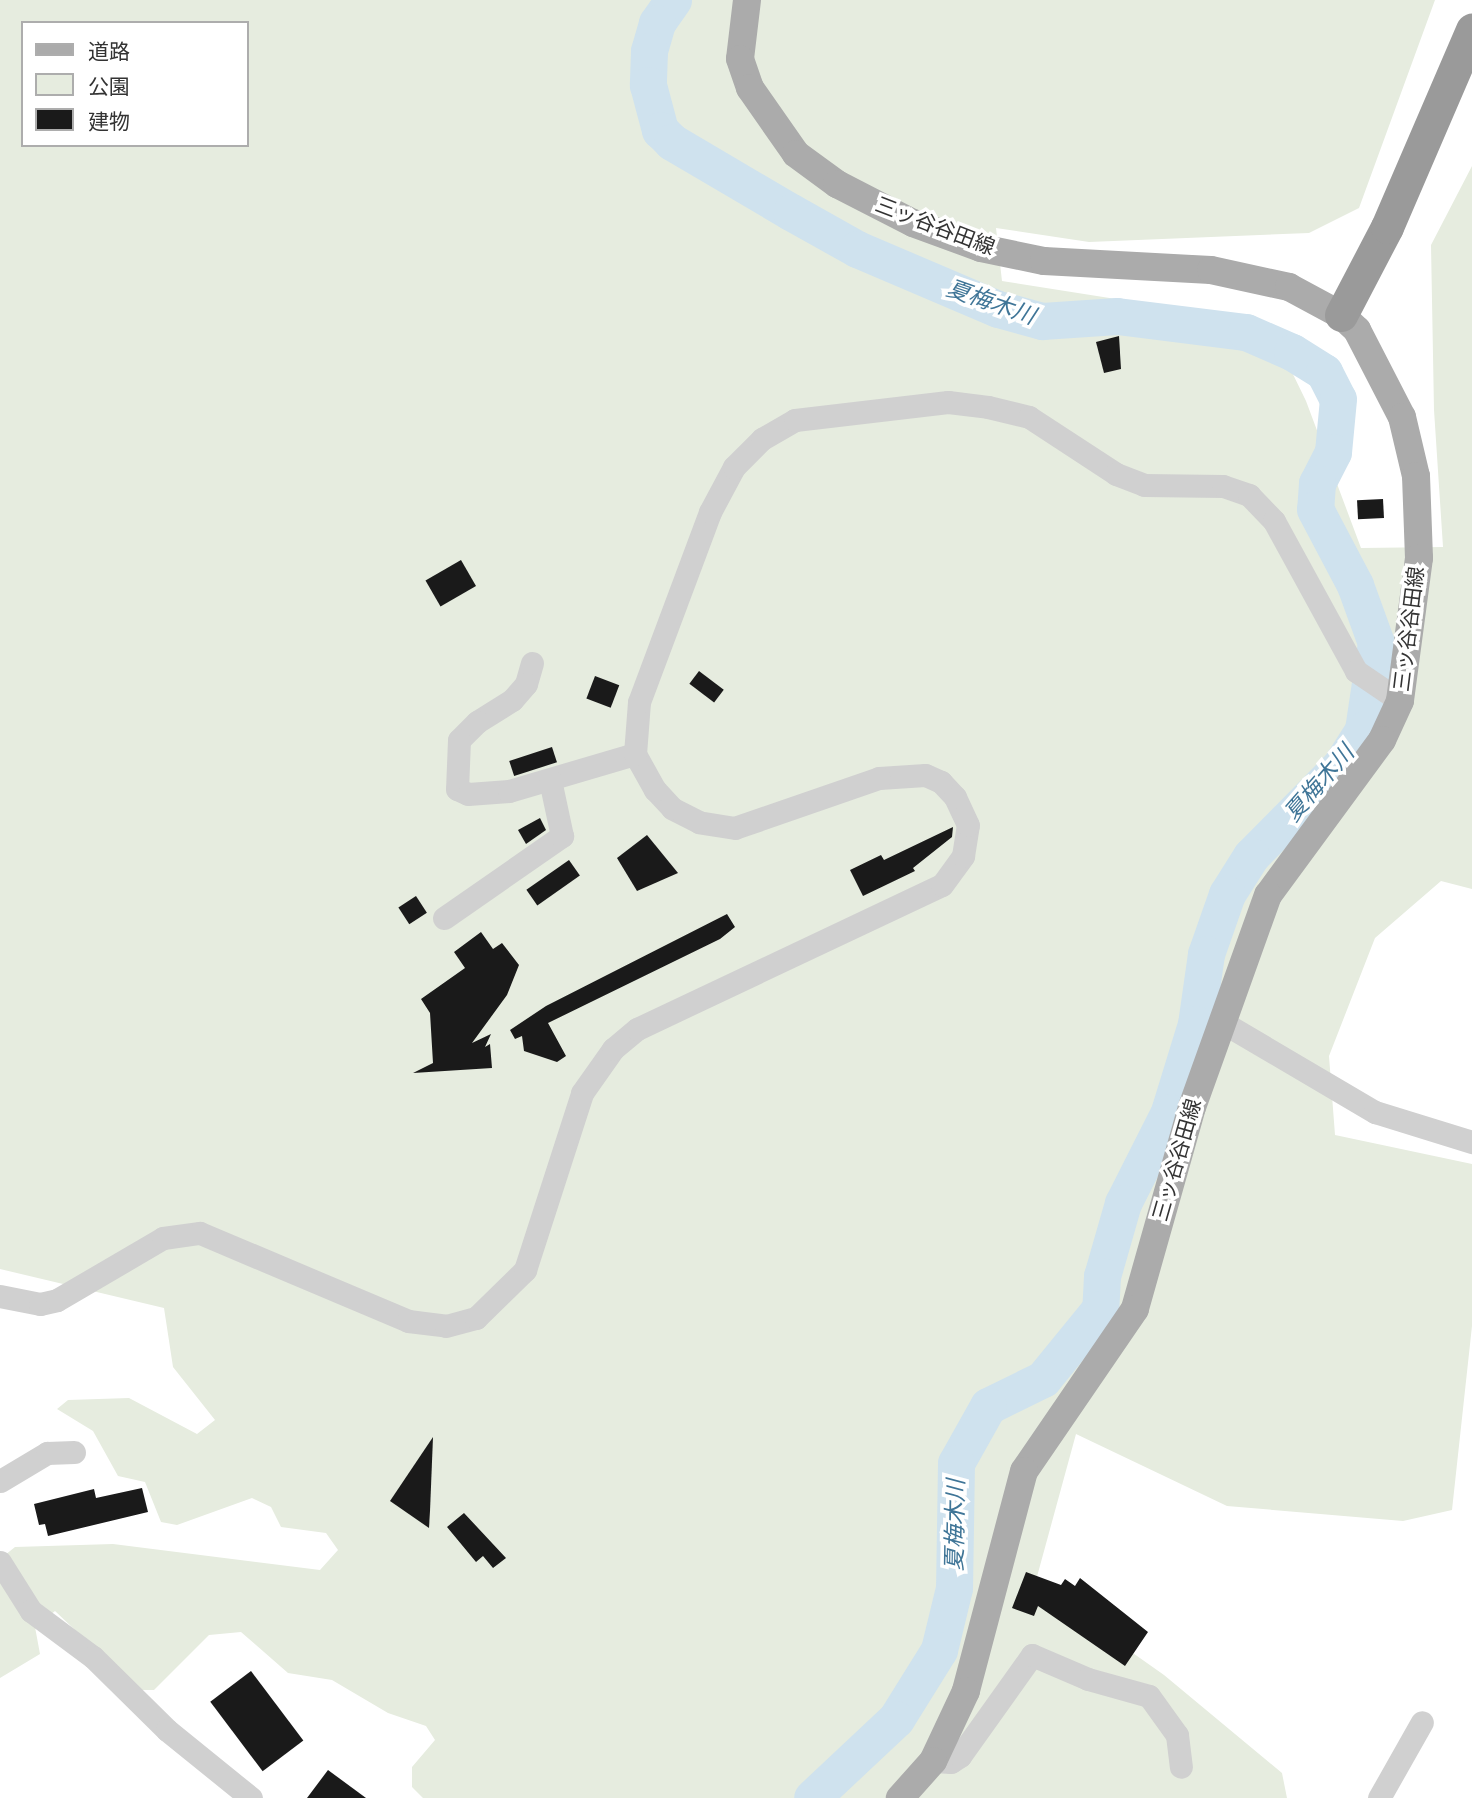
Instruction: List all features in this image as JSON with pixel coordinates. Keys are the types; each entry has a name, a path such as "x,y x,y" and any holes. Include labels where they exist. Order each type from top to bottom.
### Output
{"highway":[{"path":"1340,315 1387,227 1472,30"},
{"path":"1340,315 1375,288 1406,233 1472,80"}],"main road":[{"name":"三ッ谷谷田線","path":"747,0 740,60 765,114 796,154 872,204 981,248 1044,261 1210,270 1289,287 1340,315 1357,330 1382,372 1402,416 1416,476 1419,558 1397,699 1382,740 1268,895 1192,1107 1135,1309 1024,1471 966,1691 933,1761 900,1798"}],"street":[{"path":"0,1296 40,1304 57,1300 163,1238 200,1233 408,1321 446,1326 476,1318 525,1270 582,1093 613,1049 637,1029 932,893 957,869 968,841 966,817 955,797 941,782 925,775 879,778 735,828 699,822 672,808 655,790 635,754 639,702 710,512 734,467 762,439 795,420 948,402 988,407 1029,417 1116,474 1144,485 1223,486 1249,495 1274,520 1356,671 1397,699"},
{"path":"532,663 526,684 513,700 477,722 459,740 454,780 457,789 468,794 509,791 635,754"},
{"path":"444,918 562,836 550,780"},
{"path":"1222,1022 1375,1112 1472,1142"},
{"path":"0,1481 47,1453 74,1452"},
{"path":"0,1562 31,1612 93,1657 167,1730 251,1798"},
{"path":"933,1761 951,1762 960,1756 1032,1655 1088,1679 1149,1696 1177,1735 1181,1766"},
{"path":"1379,1798 1422,1722"}],"green space":[{"path":"0,0 1435,0 1359,208 1309,233 1089,242 996,228 1002,281 1268,323 1306,401 1361,548 1443,547 1434,410 1431,245 1472,166 1472,889 1441,881 1375,938 1329,1056 1335,1135 1472,1164 1472,1326 1452,1510 1403,1521 1227,1506 1076,1434 1035,1584 1164,1675 1282,1773 1287,1798 423,1798 412,1787 412,1767 435,1740 426,1726 388,1713 332,1680 288,1673 241,1632 209,1635 154,1690 138,1690 55,1611 35,1627 40,1654 0,1678 0,1559 15,1547 113,1544 320,1570 338,1550 326,1533 281,1527 271,1507 252,1498 177,1525 161,1522 145,1482 118,1476 93,1431 57,1409 68,1400 129,1398 197,1434 215,1420 173,1367 164,1308 0,1269"}],"building":[{"path":"1119,336 1121,369 1104,373 1096,342"},
{"path":"1383,499 1384,518 1358,519 1357,500"},
{"path":"461,560 476,586 440,606 425,580"},
{"path":"699,671 724,690 714,702 689,684"},
{"path":"595,676 619,685 611,708 586,698"},
{"path":"552,747 557,762 514,776 509,761"},
{"path":"540,818 546,830 526,844 518,830"},
{"path":"953,827 952,837 913,868 915,871 863,896 850,870 881,855 884,860"},
{"path":"647,835 678,873 637,891 617,858"},
{"path":"569,860 580,876 537,905 526,890"},
{"path":"416,896 427,913 409,924 398,907"},
{"path":"727,914 735,927 720,939 548,1023 566,1056 557,1062 524,1051 522,1036 515,1039 510,1030 546,1006"},
{"path":"481,932 493,949 502,943 519,965 507,995 472,1043 491,1034 485,1047 490,1044 492,1068 413,1073 433,1063 430,1013 421,999 465,968 454,952"},
{"path":"433,1437 430,1511 429,1528 390,1501"},
{"path":"142,1488 148,1512 48,1536 45,1524 39,1525 34,1504 94,1489 96,1498"},
{"path":"464,1513 506,1558 493,1568 483,1556 476,1562 447,1527"},
{"path":"1026,1572 1061,1585 1065,1579 1075,1586 1080,1578 1148,1632 1125,1666 1038,1606 1034,1616 1012,1608"},
{"path":"251,1671 303,1740 263,1771 210,1702"},
{"path":"328,1770 366,1798 307,1798"}],"waterway":[{"name":"夏梅木川","path":"673,0 657,23 649,51 648,85 660,130 672,142 791,212 857,249 998,309 1042,321 1117,316 1246,332 1292,352 1324,372 1338,399 1333,452 1317,483 1315,509 1355,585 1376,643 1363,730 1341,765 1251,856 1227,894 1206,954 1196,1024 1169,1112 1123,1203 1102,1276 1100,1309 1043,1379 988,1406 956,1463 954,1588 939,1650 896,1719 812,1798"}]}
